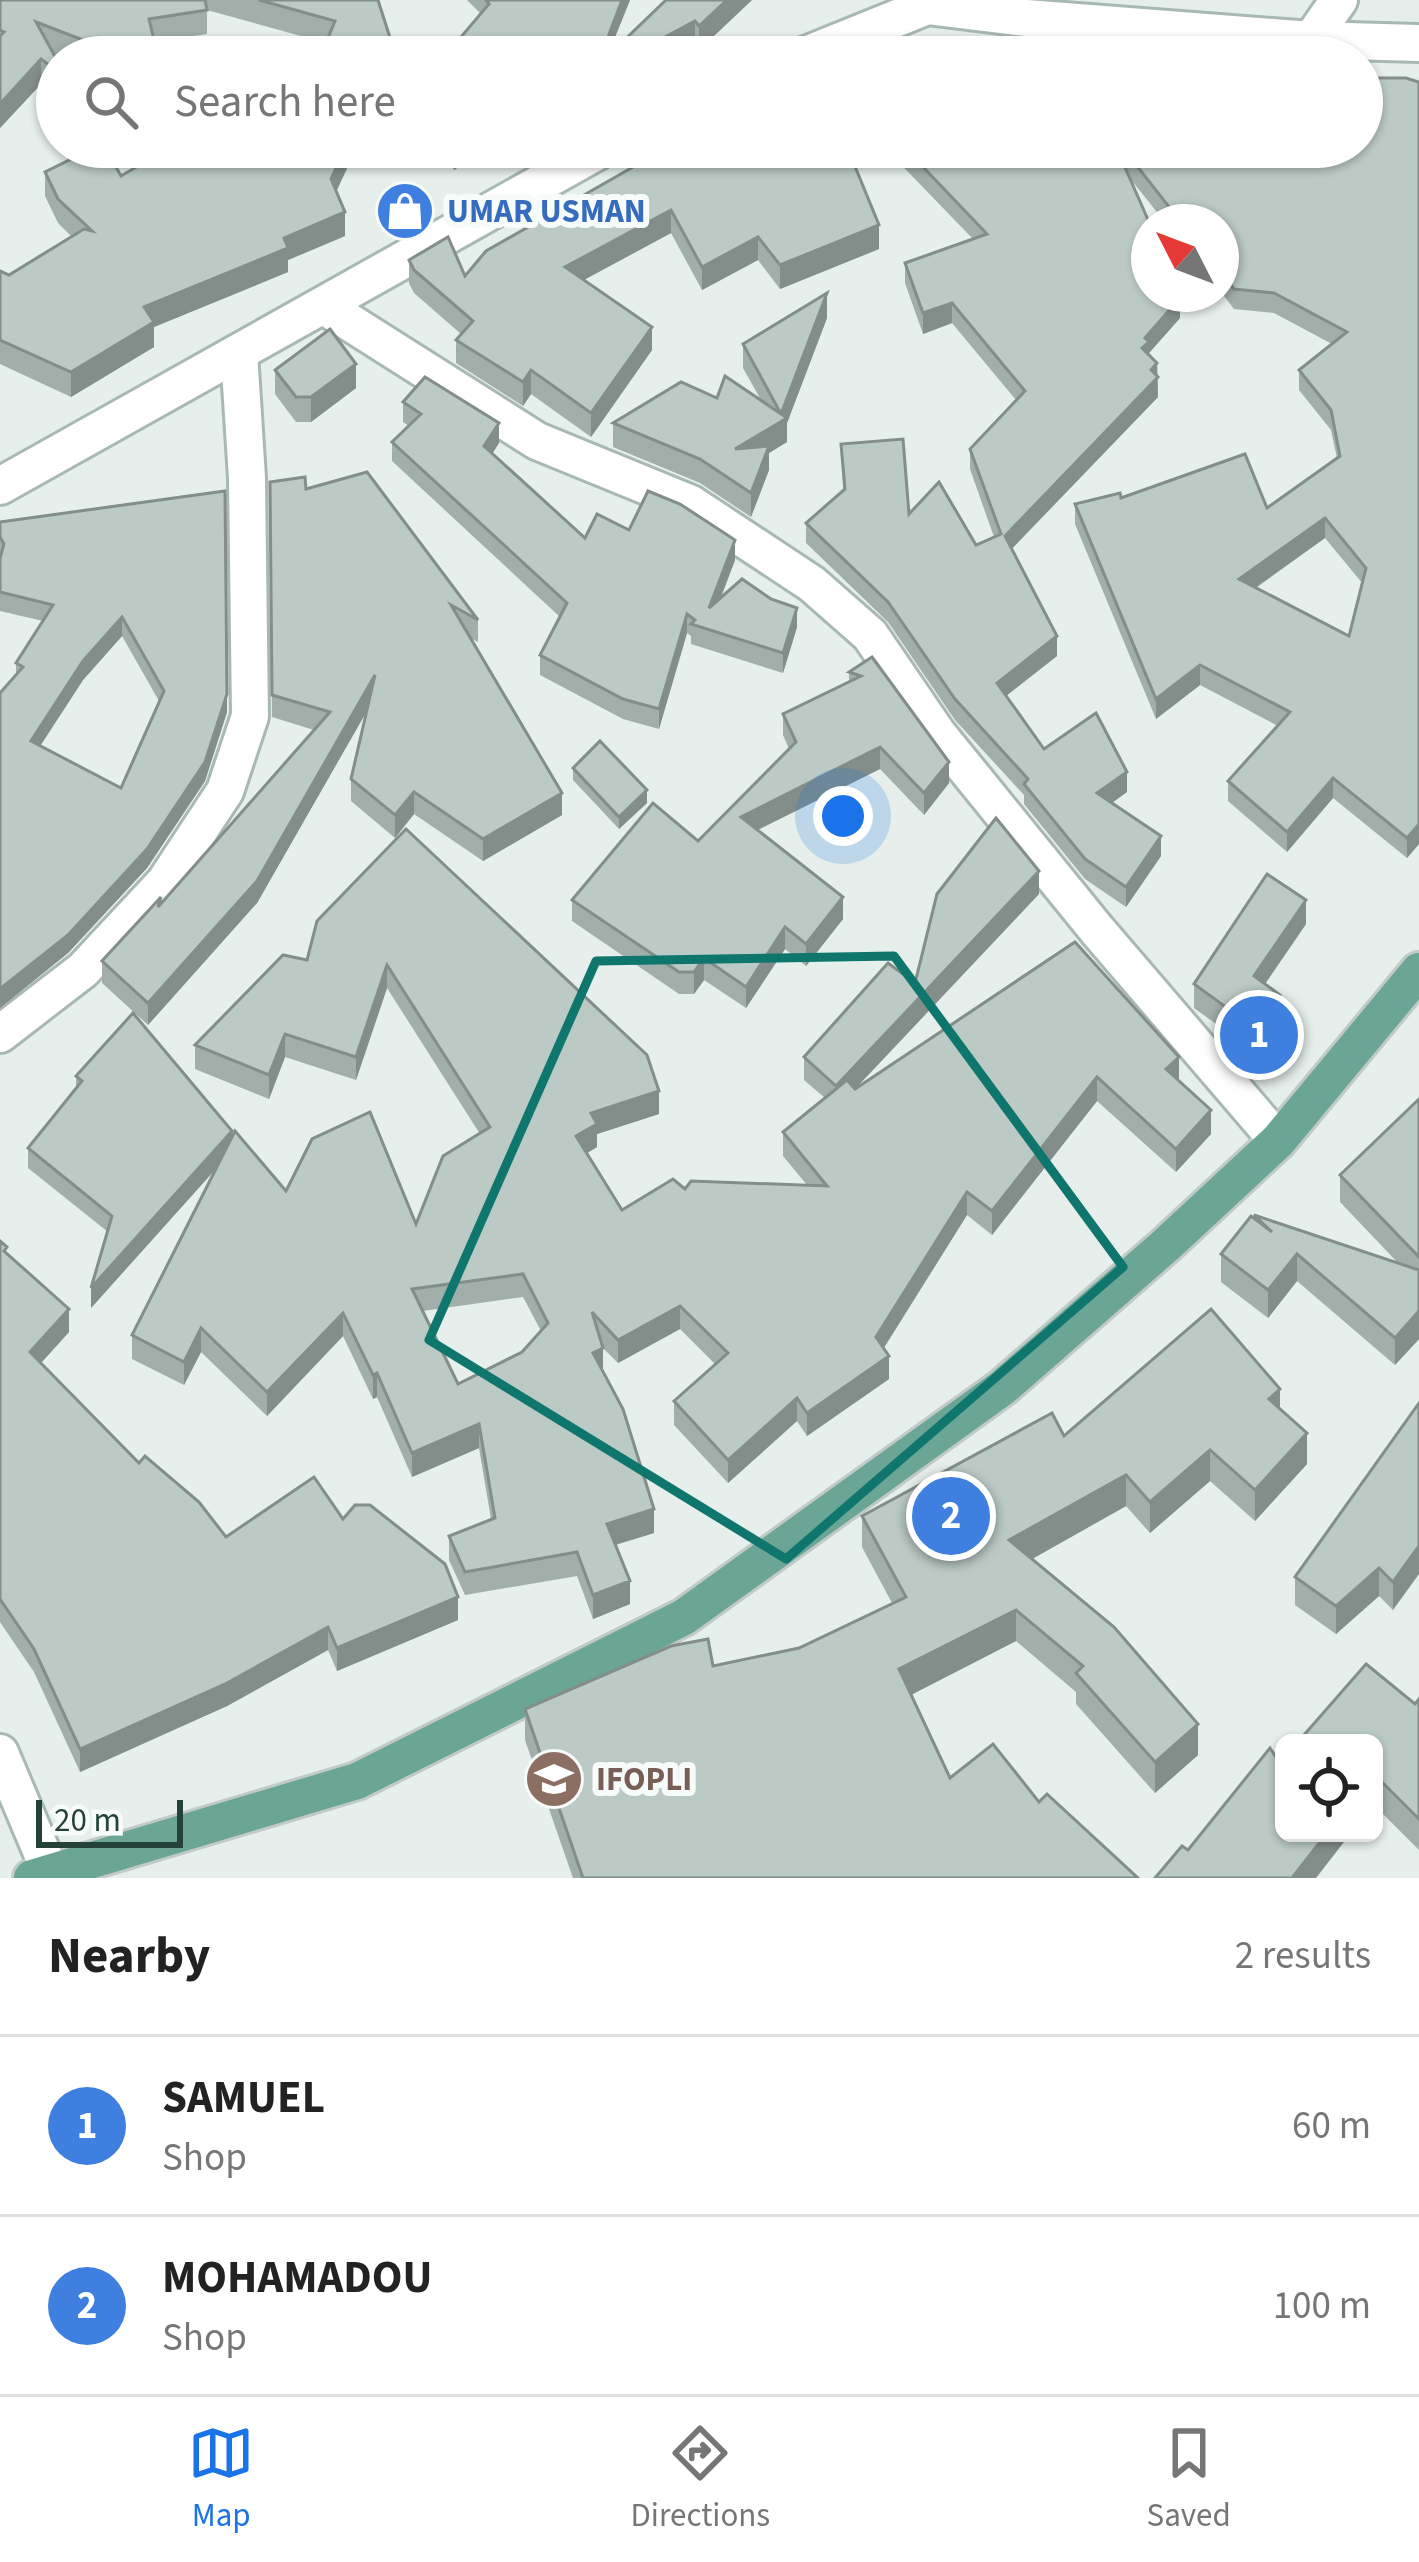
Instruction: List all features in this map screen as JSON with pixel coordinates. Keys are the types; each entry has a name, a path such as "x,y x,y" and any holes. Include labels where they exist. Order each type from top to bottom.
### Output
{"main road":[{"path":"42,1876 357,1781 684,1617 1002,1388 1166,1245 1278,1141 1419,971"}],"street":[{"path":"1314,36 1339,0"},
{"path":"849,36 926,3 1026,18 1259,36"},
{"path":"1383,42 1419,43"},
{"path":"0,486 567,168"},
{"path":"324,306 537,440 691,504 812,584 870,635 938,733 1278,1141"},
{"path":"0,1034 83,970 165,882 225,791 250,716 247,478 239,352"},
{"path":"0,1753 42,1876"}],"highlighted area":[{"path":"894,956 1123,1267 786,1559 429,1340 596,961"}],"building":[{"path":"0,0 205,0 207,10 149,19 153,36 72,36 36,22 44,36 36,36 36,64 0,104 0,36 4,32 0,30"},
{"path":"259,0 378,0 389,36 329,36 335,21"},
{"path":"486,0 622,0 608,36 462,36 489,4"},
{"path":"666,0 727,0 699,26 695,21 667,36 629,36"},
{"path":"1383,78 1419,82 1419,824 1407,838 1333,778 1287,832 1228,781 1290,712 1200,665 1156,699 1075,504 1120,493 1121,498 1245,454 1267,508 1340,456 1331,410 1299,370 1347,332 1274,293 1239,290 1239,204 1167,204 1138,168 1383,168","holes":["1325,518 1366,568 1349,636 1239,579"]},
{"path":"117,168 121,176 135,168 336,168 331,179 345,212 284,238 288,248 144,307 154,322 71,372 0,340 0,271 9,275 84,229 92,231 58,199 45,172"},
{"path":"631,168 856,168 879,225 780,265 758,237 702,267 671,210 565,267 652,327 591,413 531,370 523,382 456,340 473,321 414,270 409,260 448,237 465,276 486,251"},
{"path":"924,168 1125,168 1141,204 1131,204 1131,312 1168,312 1142,348 1157,363 1151,370 1158,377 1005,536 1057,636 997,683 1044,749 1096,713 1127,772 1097,793 1161,836 1126,887 1085,859 1024,784 1028,779 955,699 888,602 806,523 845,489 841,444 903,439 909,514 939,482 976,545 1001,534 970,449 1025,391 952,303 923,313 905,263 987,234"},
{"path":"827,293 781,414 743,344"},
{"path":"330,329 356,364 311,397 296,397 275,370"},
{"path":"725,376 787,418 735,449 769,446 751,493 700,459 613,423 681,382 717,398"},
{"path":"425,377 499,423 484,446 585,538 597,514 629,530 648,491 680,504 735,540 709,608 742,579 771,599 797,608 783,653 691,624 695,620 687,614 659,709 623,699 540,655 567,603 392,442 421,414 403,402"},
{"path":"367,472 478,620 451,605 562,793 483,839 414,792 395,815 351,779 375,675 257,881 148,1003 102,961 161,897 158,907 330,712 272,695 270,482 305,477 306,489"},
{"path":"225,491 227,694 205,762 147,849 68,935 0,989 0,693 23,667 16,663 53,605 0,592 4,544 0,522","holes":["122,617 164,691 121,788 31,741 83,661"]},
{"path":"872,657 949,762 924,793 880,747 741,817 843,897 806,944 785,927 746,987 704,958 694,972 679,972 572,900 653,803 698,841 796,742 783,714 861,676 849,672"},
{"path":"600,741 647,790 619,817 573,768"},
{"path":"996,818 1039,871 836,1086 804,1057 888,963 915,983 937,894"},
{"path":"406,829 647,1055 659,1091 591,1113 597,1124 576,1136 622,1210 673,1179 685,1189 691,1181 827,1186 783,1132 847,1080 855,1089 1075,942 1179,1057 1166,1069 1211,1110 1176,1149 1097,1077 992,1211 967,1192 876,1337 889,1356 807,1413 797,1398 728,1460 674,1401 728,1353 680,1306 618,1340 592,1312 603,1348 593,1353 623,1409 654,1509 607,1524 630,1581 593,1595 577,1552 465,1572 449,1536 495,1518 479,1424 412,1453 377,1373 373,1375 343,1313 267,1392 201,1328 184,1362 132,1335 235,1131 286,1191 312,1139 370,1112 416,1224 443,1156 490,1127 387,965 356,1057 285,1034 269,1075 195,1045 283,955 307,960 317,921","holes":["523,1274 548,1323 522,1352 458,1384 412,1289"]},
{"path":"1267,874 1306,900 1254,976 1280,995 1256,1029 1194,984"},
{"path":"133,1013 232,1131 91,1288 112,1216 28,1148 82,1081 76,1076"},
{"path":"1419,1099 1419,1257 1340,1175"},
{"path":"1254,1215 1419,1270 1419,1311 1395,1338 1297,1254 1268,1290 1221,1254 1251,1216 1272,1232"},
{"path":"0,1241 7,1247 4,1251 69,1309 30,1352 139,1463 145,1456 199,1502 226,1537 314,1477 343,1519 355,1505 370,1505 445,1564 458,1597 337,1648 328,1627 227,1683 80,1749 34,1649 0,1599"},
{"path":"1211,1309 1280,1389 1269,1399 1307,1433 1255,1490 1210,1450 1150,1502 1126,1475 1009,1540 1114,1627 1198,1724 1155,1762 1076,1673 1083,1666 1016,1610 899,1669 950,1778 993,1744 1039,1802 1047,1794 1138,1878 583,1878 525,1709 671,1646 708,1639 713,1666 799,1648 906,1597 862,1516 1052,1413 1064,1436"},
{"path":"1419,1403 1419,1546 1393,1582 1379,1568 1336,1606 1295,1577"},
{"path":"1366,1664 1415,1704 1419,1699 1419,1819 1383,1783 1383,1734 1305,1734"},
{"path":"1270,1748 1275,1756 1275,1842 1320,1842 1292,1878 1155,1878 1182,1846 1188,1850"}],"place":[{"name":"UMAR USMAN","path":"405,211"},
{"name":"SAMUEL","path":"1259,1035"},
{"name":"MOHAMADOU","path":"951,1516"},
{"name":"IFOPLI","path":"554,1779"}]}
